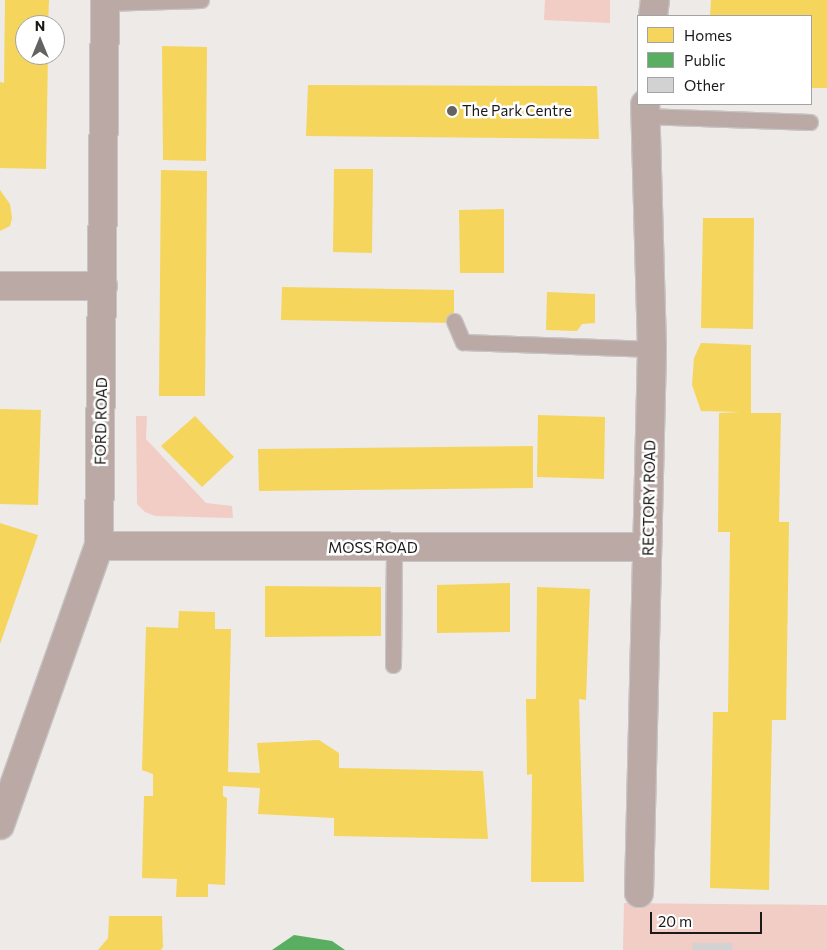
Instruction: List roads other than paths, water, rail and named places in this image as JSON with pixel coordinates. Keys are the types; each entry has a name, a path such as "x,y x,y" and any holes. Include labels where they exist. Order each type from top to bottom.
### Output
{"street":[{"path":"653,15 655,0"},
{"name":"FORD ROAD","path":"0,825 99,546 105,1"},
{"name":"RECTORY ROAD","path":"639,893 652,348 644,110"},
{"path":"0,286 102,286"},
{"name":"MOSS ROAD","path":"99,546 394,548 647,546"}],"lane":[{"path":"105,1 201,0"},
{"path":"644,110 810,122"},
{"path":"454,321 463,342 652,348"},
{"path":"393,665 394,548"}],"place":[{"name":"The Park Centre","path":"452,111"}]}
